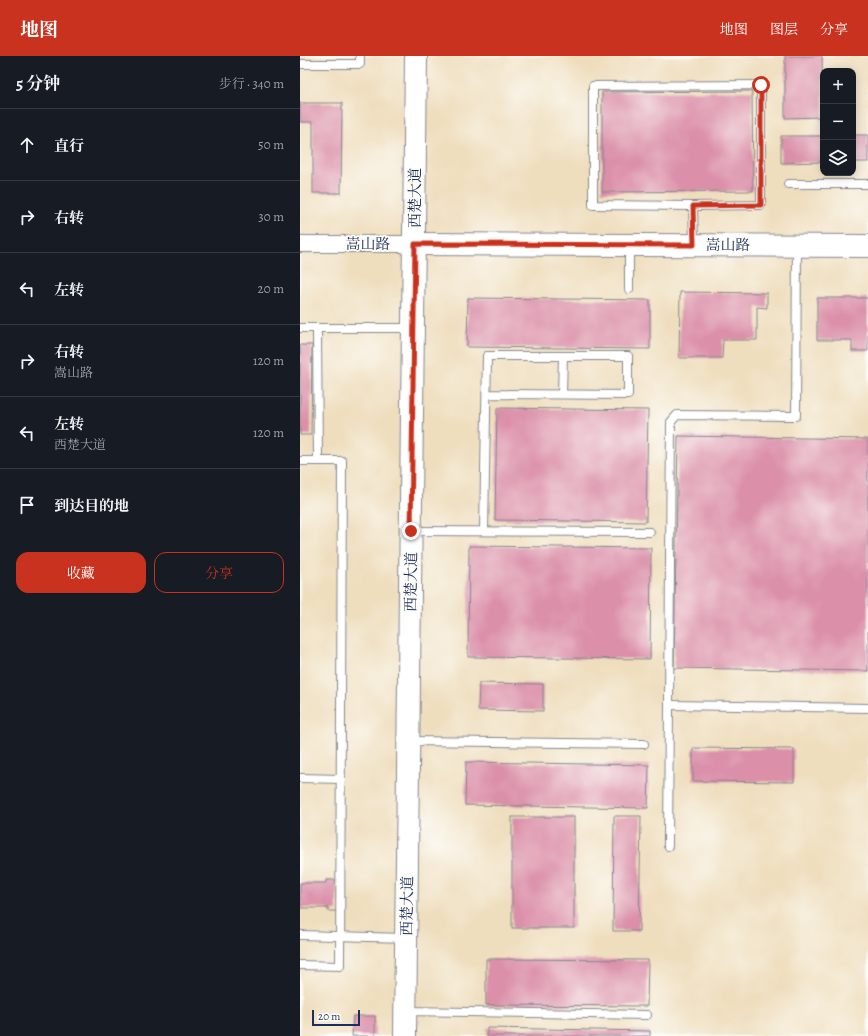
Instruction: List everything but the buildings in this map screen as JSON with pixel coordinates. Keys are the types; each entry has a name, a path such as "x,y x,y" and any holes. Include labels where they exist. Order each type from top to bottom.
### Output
{"main road":[{"name":"西楚大道","path":"405,1036 416,56"},
{"name":"嵩山路","path":"415,244 868,246"}],"street":[{"name":"嵩山路","path":"300,244 415,244"}],"lane":[{"path":"300,64 360,64 360,56"},
{"path":"761,85 761,205 693,206 593,205 593,86 761,85"},
{"path":"788,184 868,184"},
{"path":"693,206 694,245"},
{"path":"629,245 629,289"},
{"path":"668,846 671,422 677,415 796,416 797,246"},
{"path":"300,328 414,328"},
{"path":"317,328 318,461"},
{"path":"484,531 487,356 628,356 628,394 487,394"},
{"path":"562,394 563,356"},
{"path":"300,461 342,461 340,966 300,965"},
{"path":"411,531 650,532"},
{"path":"669,705 868,708"},
{"path":"409,741 644,744"},
{"path":"300,778 341,779"},
{"path":"300,934 406,938"},
{"path":"405,1011 647,1015"}],"route":[{"path":"411,531 415,244 694,245 693,206 761,205 761,85"}]}
